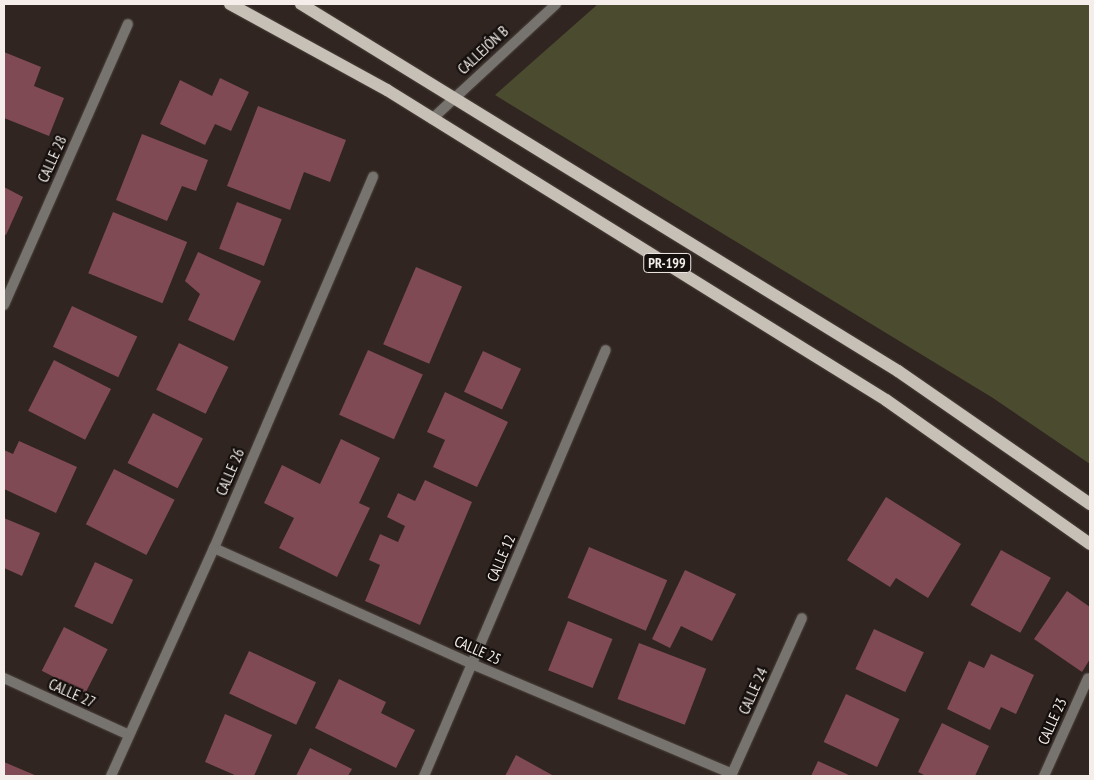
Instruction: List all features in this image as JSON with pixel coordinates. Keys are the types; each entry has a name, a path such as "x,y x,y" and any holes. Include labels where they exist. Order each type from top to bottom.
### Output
{"main road":[{"name":"PR-199","path":"230,4 387,90 432,120 886,400 1090,544"},
{"name":"PR-199","path":"301,4 890,365 1090,504"}],"street":[{"name":"CALLEJÓN B","path":"432,120 454,97 556,4"},
{"name":"CALLE 28","path":"4,305 128,24"},
{"name":"CALLE 26","path":"111,776 214,548 373,177"},
{"name":"CALLE 12","path":"424,776 606,350"},
{"name":"CALLE 25","path":"214,548 472,664 732,775"},
{"name":"CALLE 24","path":"732,775 802,618"},
{"name":"CALLE 27","path":"4,678 129,735"},
{"name":"CALLE 23","path":"1044,776 1088,678"}],"green space":[{"path":"598,4 1090,4 1090,464 993,398 495,95"}],"building":[{"path":"4,52 41,67 34,86 64,98 49,136 4,118"},
{"path":"220,78 249,92 231,131 215,124 205,145 160,124 180,80 212,96"},
{"path":"258,106 346,140 330,182 304,172 290,210 227,186"},
{"path":"142,134 208,160 196,191 182,186 167,221 116,200"},
{"path":"4,187 23,197 6,235 4,234"},
{"path":"237,202 282,219 264,266 219,249"},
{"path":"113,212 187,242 162,303 88,273"},
{"path":"198,252 261,281 234,341 188,320 200,294 185,281"},
{"path":"416,267 462,287 429,364 383,344"},
{"path":"72,306 137,336 118,377 53,347"},
{"path":"179,343 228,367 206,414 156,390"},
{"path":"368,350 423,374 394,439 339,415"},
{"path":"483,351 521,369 502,410 464,392"},
{"path":"54,360 111,389 85,440 28,411"},
{"path":"445,392 508,422 477,487 433,467 445,440 427,432"},
{"path":"153,413 203,438 177,488 128,463"},
{"path":"341,439 380,458 359,503 370,508 337,577 279,548 294,518 264,503 282,465 320,484"},
{"path":"19,441 77,467 56,513 4,489 4,450 13,454"},
{"path":"114,469 175,500 146,555 86,524"},
{"path":"425,480 472,502 420,625 365,601 380,565 369,560 380,534 398,542 405,526 387,517 398,493 415,501"},
{"path":"886,497 961,544 928,598 896,578 890,587 847,560"},
{"path":"4,518 40,533 22,576 4,568"},
{"path":"589,547 667,580 646,631 568,598"},
{"path":"1001,550 1051,578 1020,633 970,605"},
{"path":"95,562 133,580 112,624 74,606"},
{"path":"685,570 736,594 712,641 681,626 670,648 652,639"},
{"path":"1067,591 1090,607 1090,659 1082,672 1034,639"},
{"path":"568,621 613,639 593,688 548,670"},
{"path":"64,627 108,649 85,693 42,671"},
{"path":"874,629 924,652 905,692 855,669"},
{"path":"639,643 706,669 685,725 617,699"},
{"path":"249,651 316,682 296,725 229,694"},
{"path":"991,654 1034,675 1016,714 1001,707 990,730 947,709 969,661 984,668"},
{"path":"339,679 386,702 381,713 415,730 396,768 315,728"},
{"path":"846,694 899,719 877,767 824,742"},
{"path":"225,714 272,735 254,776 237,776 205,762"},
{"path":"942,723 989,746 975,776 926,776 918,772"},
{"path":"310,748 352,769 348,776 296,776"},
{"path":"516,755 554,776 505,776"},
{"path":"818,761 851,776 811,776"},
{"path":"4,762 37,776 4,776"}]}
